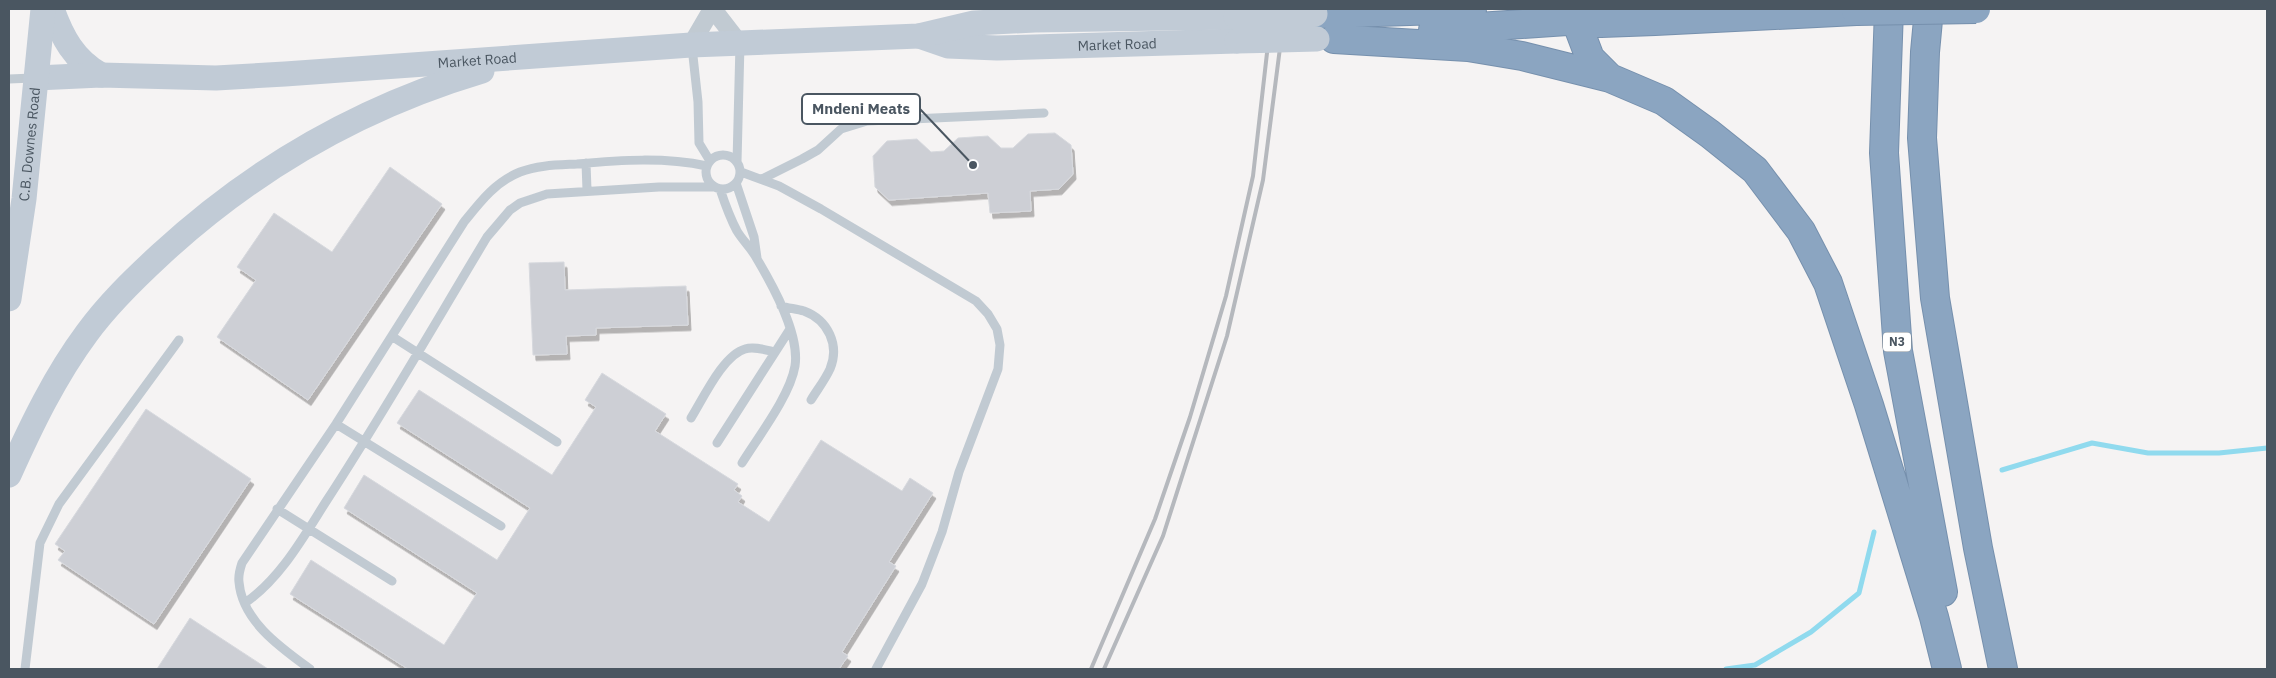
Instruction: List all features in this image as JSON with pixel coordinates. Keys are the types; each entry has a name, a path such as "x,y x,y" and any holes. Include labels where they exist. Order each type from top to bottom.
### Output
{"highway":[{"path":"1332,22 1472,9"},
{"name":"N3","path":"1889,9 1884,153 1898,351 1958,669"},
{"path":"1929,9 1925,52 1922,138 1935,298 1978,548 2003,669"},
{"path":"1925,52 1936,9"},
{"path":"1332,22 1576,15 1600,23 1856,11 1977,9"},
{"path":"1576,15 1590,58 1610,78"},
{"path":"1332,22 1522,56 1610,78 1664,101 1756,170 1800,230 1828,283 1869,405 1931,608 1947,669"}],"street":[{"name":"C.B. Downes Road","path":"9,299 24,199 43,9"},
{"path":"52,9 60,30 73,52 88,68 101,75"},
{"path":"692,45 712,9 740,44"},
{"name":"Market Road","path":"36,78 101,75 216,78 528,58 692,45 919,36 974,24 1036,20 1236,17 1332,22"},
{"name":"Market Road","path":"919,36 948,46 997,48 1237,41 1332,22"},
{"path":"9,475 39,410 87,332 137,276 206,214 266,170 333,130 404,98 446,82 528,58"}],"lane":[{"path":"246,603 260,593 270,582 308,529 364,443 487,237 502,218 520,203 546,194 659,187 718,188 732,187 736,183 741,172 737,162 740,44"},
{"path":"692,45 698,102 699,143 708,164 707,178 718,188 738,231 757,258 781,306 790,329 795,352 795,367 783,398 742,463"},
{"path":"9,80 36,78"},
{"path":"762,179 818,150 841,129 867,121 1044,112"},
{"path":"310,669 271,638 254,619 238,580 242,562 393,337 464,222 482,199 494,187 520,172 539,166 659,160 708,164 720,155 727,155 737,162"},
{"path":"586,163 587,190"},
{"path":"741,172 762,179 821,209 976,301 988,314 997,329 1000,345 998,369 958,472 942,532 922,584 876,669"},
{"path":"736,183 753,232 757,258"},
{"path":"781,306 805,311 818,319 828,329 833,340 834,352 830,368 811,400"},
{"path":"716,443 790,329"},
{"path":"393,337 419,351 557,442"},
{"path":"25,669 40,543 44,530 59,504 179,340"},
{"path":"691,418 726,363 734,354 746,349 758,348 775,352"},
{"path":"336,424 501,526"},
{"path":"277,509 392,581"}],"building":[{"path":"1055,133 1071,145 1073,174 1059,189 1030,191 1031,211 990,213 988,193 889,200 875,187 873,156 887,141 917,139 931,152 944,151 958,138 988,136 1001,148 1013,148 1028,134"},
{"path":"390,167 442,204 308,400 217,337 256,280 237,267 274,213 332,252"},
{"path":"564,262 565,290 686,286 688,325 596,328 596,335 566,336 567,354 533,355 529,263"},
{"path":"602,373 666,414 655,431 738,484 734,490 742,496 738,502 769,522 821,440 902,491 910,478 933,493 889,562 896,566 842,652 848,656 839,669 408,669 290,594 311,560 444,645 477,593 344,508 364,475 497,560 530,508 397,423 419,390 552,475 596,407 585,400"},
{"path":"146,409 251,479 154,624 58,560 65,551 55,544"},
{"path":"190,618 268,669 157,669"}],"waterway":[{"path":"2002,470 2092,443 2148,453 2219,453 2267,448"},
{"path":"1726,669 1755,665 1811,632 1859,593 1874,532"}],"railway":[{"path":"1091,669 1155,519 1190,417 1226,296 1253,176 1272,9"},
{"path":"1104,669 1163,536 1227,336 1263,180 1285,9"}],"place":[{"name":"Mndeni Meats","path":"973,165"}]}
